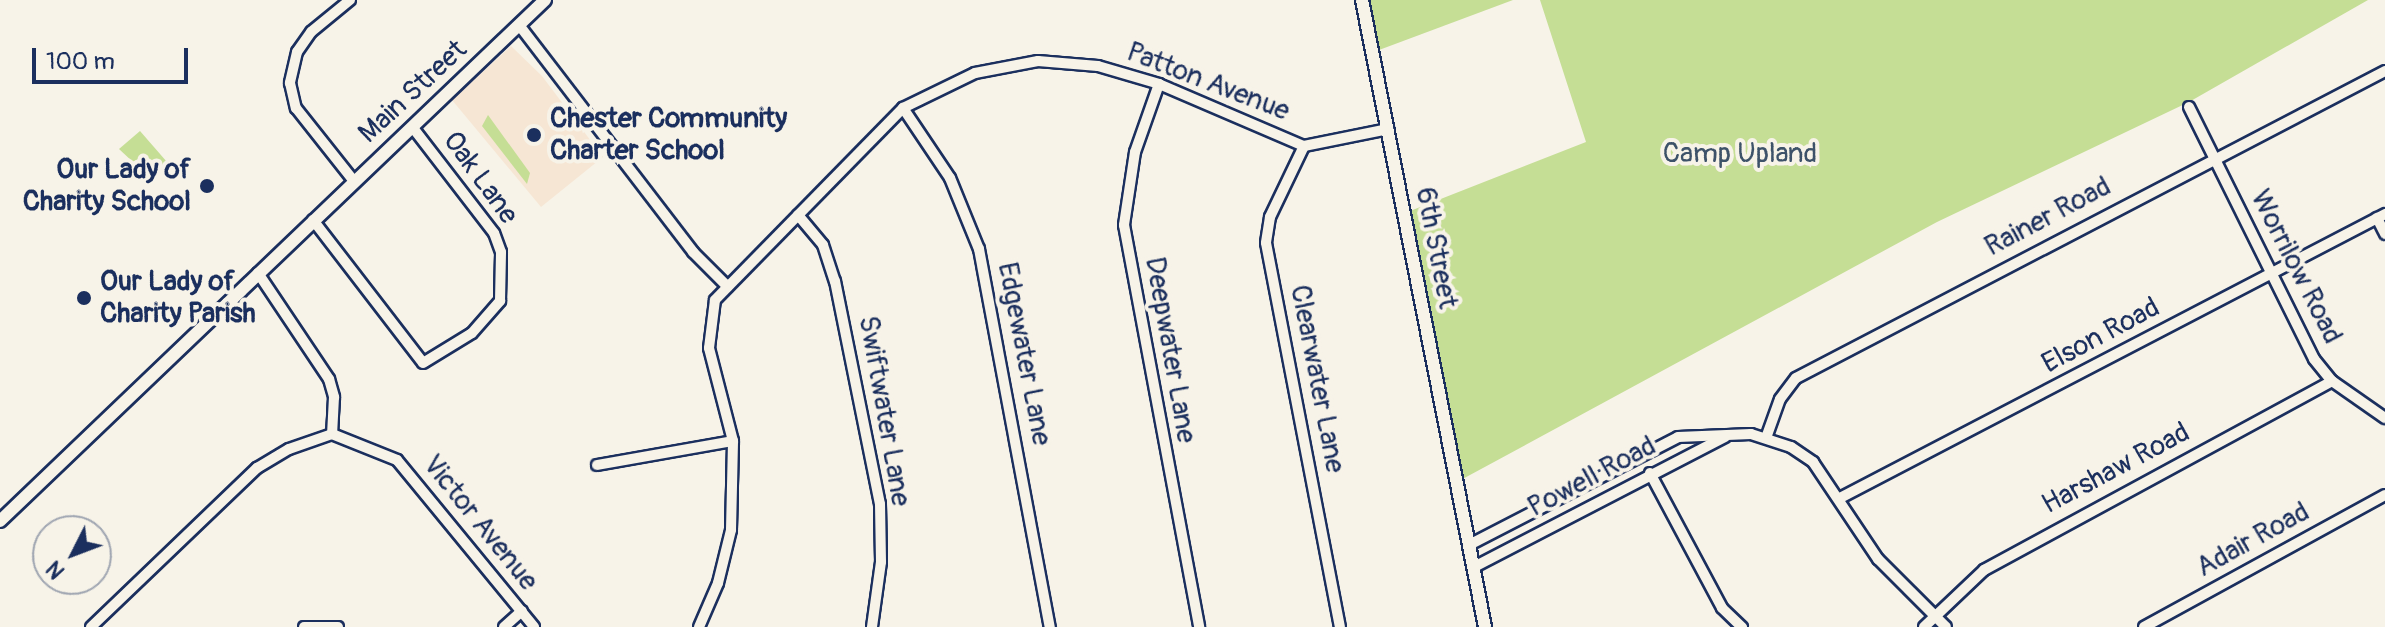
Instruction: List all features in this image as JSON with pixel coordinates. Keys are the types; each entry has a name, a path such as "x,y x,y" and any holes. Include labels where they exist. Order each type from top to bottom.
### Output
{"street":[{"path":"350,0 311,32 297,52 290,83 296,108 353,180"},
{"name":"Main Street","path":"0,521 353,180 414,129 545,0"},
{"name":"6th Street","path":"1362,0 1485,627"},
{"path":"519,25 693,252 728,287"},
{"name":"Patton Avenue","path":"699,627 718,583 731,530 733,441 709,348 715,300 903,108 975,73 1038,61 1098,66 1159,84 1304,146 1388,129"},
{"name":"Rainer Road","path":"1766,438 1780,399 1796,378 2214,156 2385,71"},
{"name":"Deepwater Lane","path":"1159,84 1135,152 1124,225 1199,627"},
{"name":"Worrilow Road","path":"2189,107 2314,359 2332,381 2385,418"},
{"name":"Edgewater Lane","path":"903,108 950,178 979,249 1050,627"},
{"name":"Oak Lane","path":"313,220 423,363 487,320 500,301 504,278 494,233 414,129"},
{"name":"Clearwater Lane","path":"1304,146 1270,217 1266,243 1340,627"},
{"name":"Swiftwater Lane","path":"798,215 823,245 835,281 880,504 881,562 872,627"},
{"path":"2381,216 2385,234"},
{"name":"Elson Road","path":"1840,498 2381,216"},
{"path":"91,627 257,468 289,449 332,434 334,397 329,379 258,273"},
{"name":"Harshaw Road","path":"1924,627 1984,570 2039,537 2332,381"},
{"name":"Victor Avenue","path":"332,434 397,460 534,627"},
{"name":"Powell Road","path":"1474,567 1650,473 1735,434"},
{"name":"Powell Road","path":"1469,545 1678,437 1735,434 1766,438 1813,462 1878,559 1946,627"},
{"path":"597,465 733,441"},
{"path":"1650,473 1722,608 1742,627"},
{"name":"Adair Road","path":"2144,627 2385,495"},
{"path":"504,627 522,611"},
{"path":"304,627 338,627"}],"shaded area":[{"name":"Chester Community Charter School","path":"511,46 542,76 603,157 541,207 452,100"}],"green space":[{"path":"1362,0 1513,0 1371,53"},
{"name":"Camp Upland","path":"1540,0 2368,0 2189,102 1937,222 1457,482 1405,213 1586,142"},
{"path":"488,115 530,173 527,184 482,126"},
{"path":"140,131 167,162 150,178 119,149"}],"place":[{"name":"Chester Community Charter School","path":"534,135"},
{"name":"Our Lady of Charity School","path":"207,186"},
{"name":"Our Lady of Charity Parish","path":"84,298"}]}
